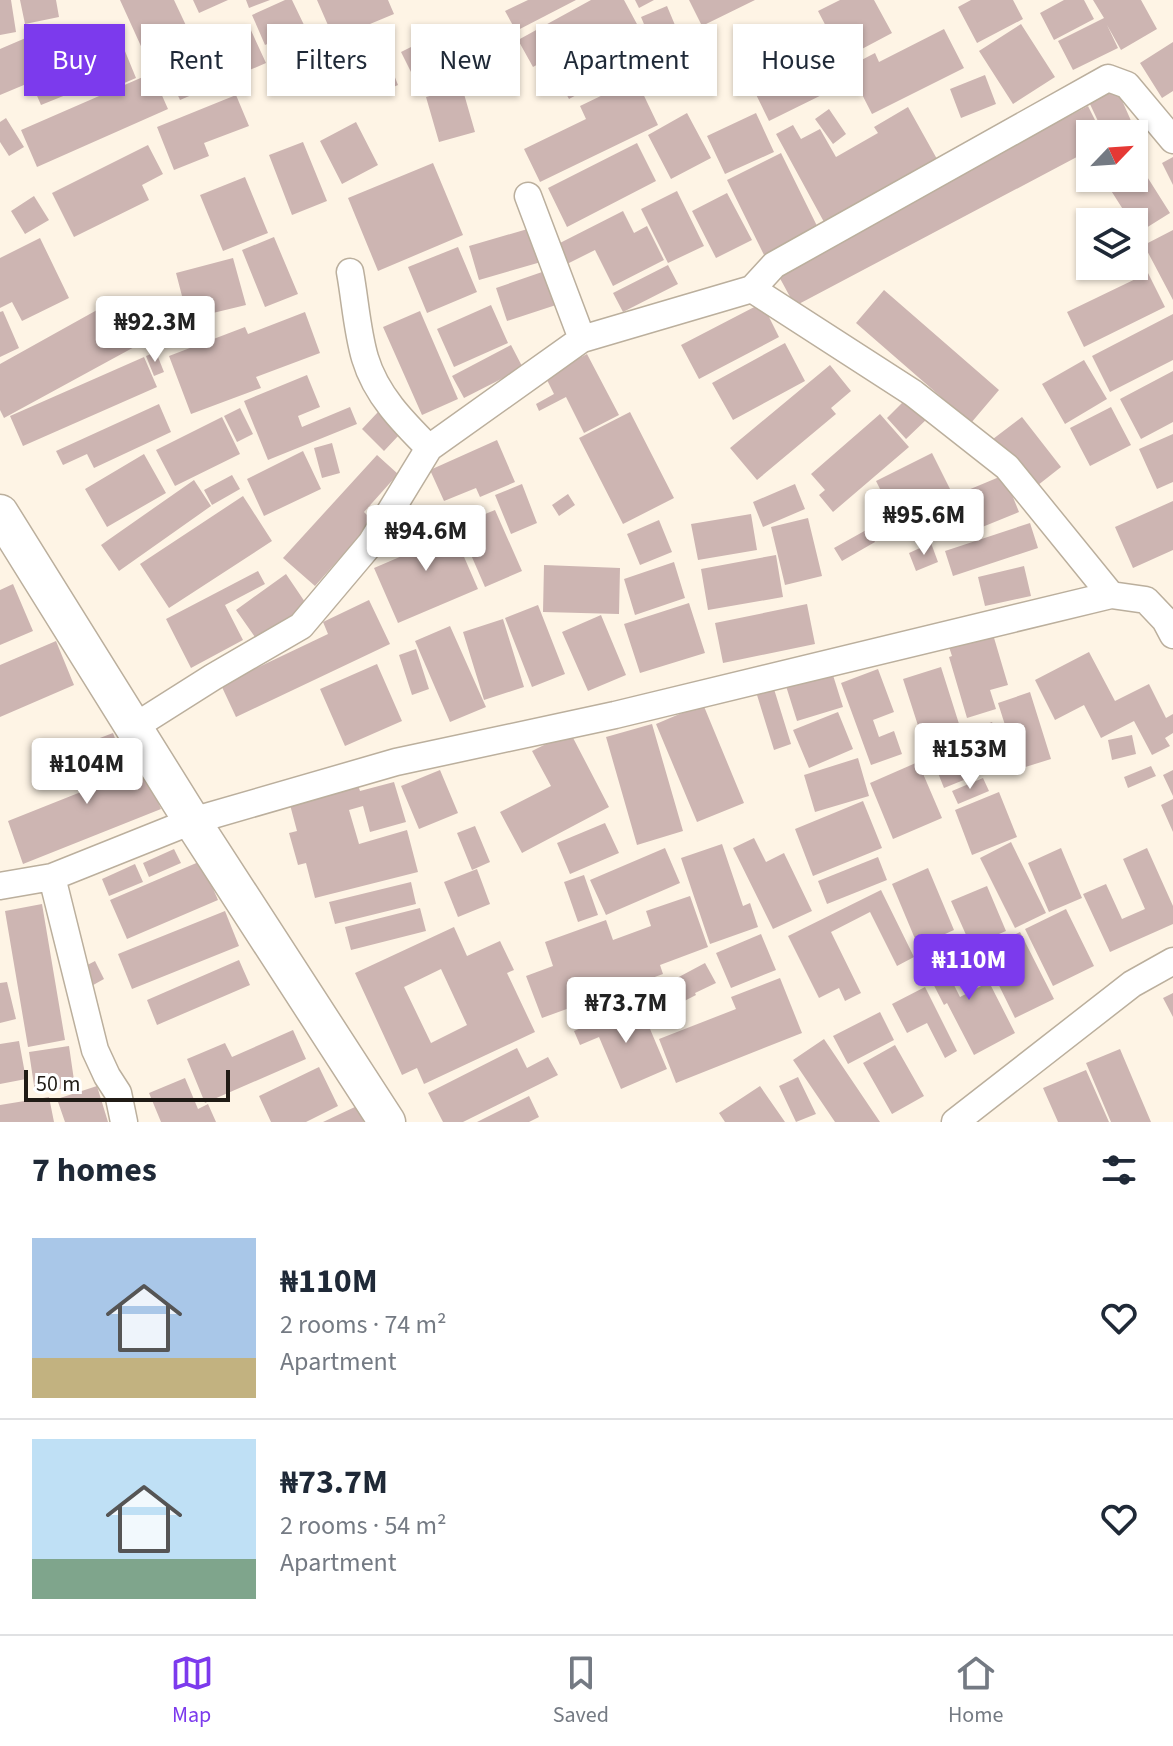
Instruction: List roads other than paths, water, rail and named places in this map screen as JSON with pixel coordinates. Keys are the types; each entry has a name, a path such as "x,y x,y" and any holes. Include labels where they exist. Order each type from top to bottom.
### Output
{"street":[{"path":"134,727 301,626 371,543 429,448 582,339 752,289 774,265 1108,78 1127,85 1173,140"},
{"path":"528,196 582,339"},
{"path":"350,272 365,358 378,388 397,416 429,448"},
{"path":"752,289 913,393 1007,467 1111,595"},
{"path":"0,513 192,821 387,1122"},
{"path":"0,886 52,877 192,821 396,762 615,715 1111,595 1146,600 1165,620 1173,635"},
{"path":"52,877 95,1050 118,1093 124,1122"},
{"path":"955,1122 1132,984 1173,961"}]}
